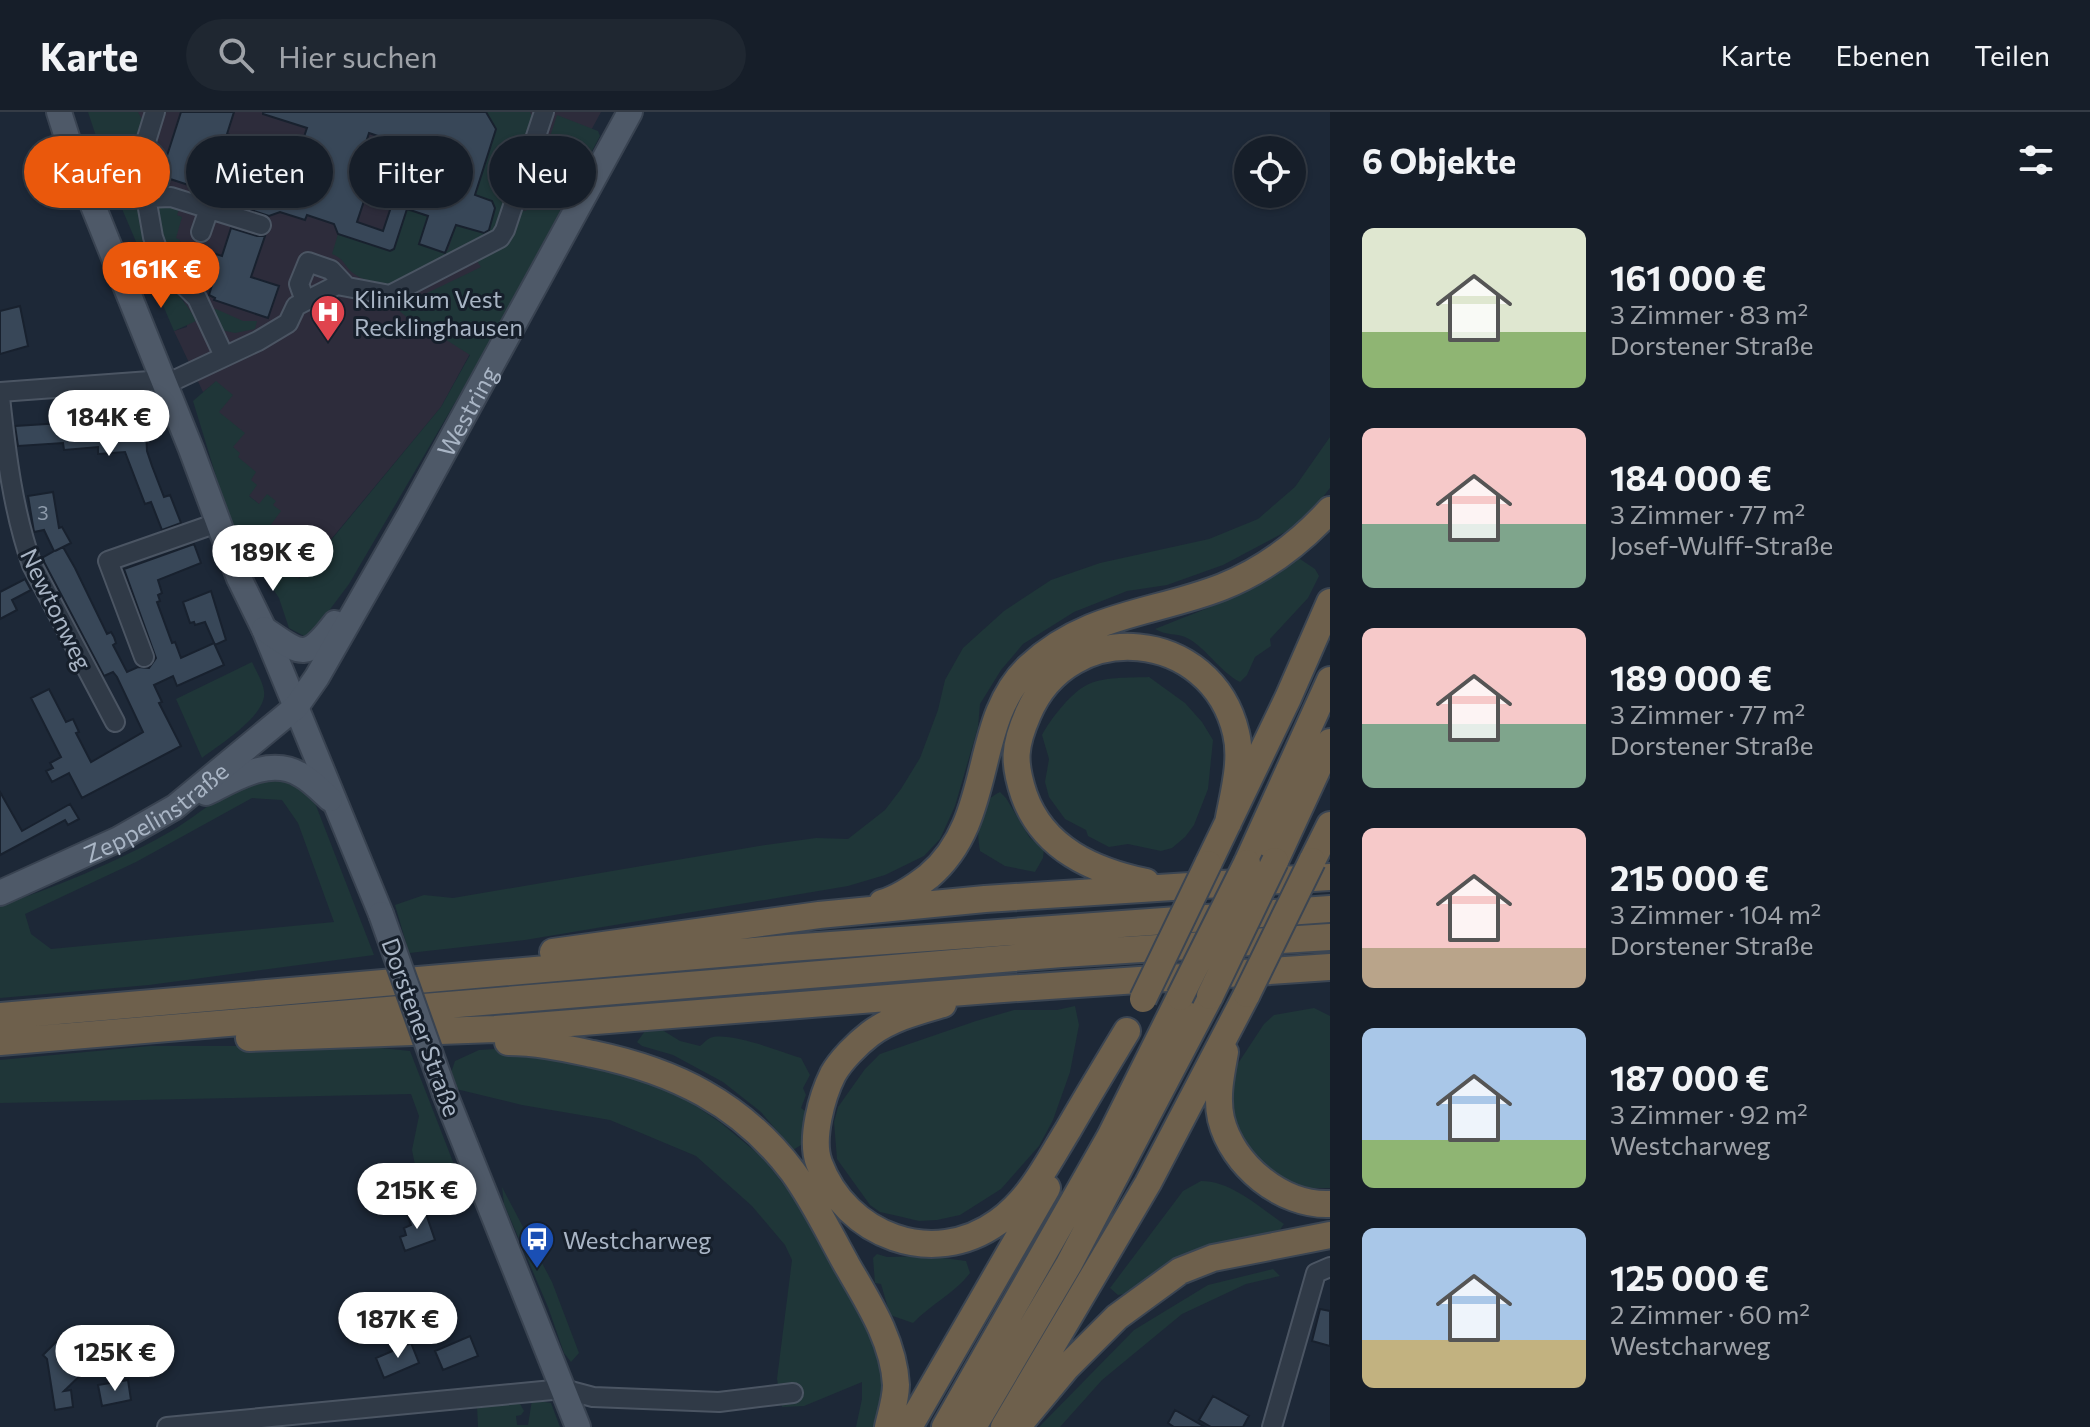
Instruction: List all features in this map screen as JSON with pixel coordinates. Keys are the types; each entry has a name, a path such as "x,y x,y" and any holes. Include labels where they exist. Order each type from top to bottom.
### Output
{"highway":[{"path":"819,915 886,902 916,887 935,870 967,827 995,725 1009,691 1027,668 1049,650 1071,635 1109,618 1210,591 1258,570 1295,544 1330,510"},
{"path":"909,1427 1066,1154 1288,698 1330,602"},
{"path":"1176,888 1125,877 1080,861 1060,847 1029,809 1017,775 1015,754 1033,701 1051,675 1099,649 1129,645 1161,651 1188,664 1210,682 1226,704 1239,750 1228,823"},
{"path":"945,1427 1110,1137 1247,863 1330,680"},
{"path":"973,1427 1069,1264 1210,996 1330,742"},
{"path":"1004,1427 1111,1249 1247,994 1321,869 1330,825"},
{"path":"424,978 502,960 819,915 985,899 1176,888 1321,869"},
{"path":"0,1016 424,978 1330,909"},
{"path":"0,1042 1062,954 1330,937"},
{"path":"130,1032 219,1039 495,1029 1330,967"},
{"path":"1277,971 1330,978"},
{"path":"989,990 888,1023 871,1033 834,1073 817,1128 818,1161 840,1200 876,1231 909,1242 937,1244 964,1239 997,1223 1028,1196 1127,1031"},
{"path":"1230,1028 1219,1086 1221,1117 1229,1145 1253,1172 1276,1190 1301,1200 1330,1204"},
{"path":"361,1034 391,1040 551,1045 653,1069 715,1099 771,1146 794,1173 874,1314 887,1343 896,1385 888,1427"},
{"path":"1018,1427 1067,1367 1117,1317 1180,1271 1213,1258 1330,1235"}],"main road":[{"name":"Dorstener Straße","path":"59,112 73,156 164,380 239,578 264,629 381,914 445,1094 578,1427"},
{"name":"Westring","path":"296,707 317,677 383,562 630,112"},
{"path":"264,629 292,648 305,650 318,646 383,562"},
{"name":"Zeppelinstraße","path":"0,893 119,839 175,807 296,707"},
{"path":"175,807 245,774 267,768 291,769 335,803"}],"street":[{"path":"148,136 155,112"},
{"path":"0,394 177,379 258,341 288,323 296,306 337,285 390,295 500,238 544,112"},
{"path":"170,197 261,225"},
{"path":"148,208 153,237 163,265 197,298 224,356"},
{"path":"201,232 209,209"},
{"path":"305,301 299,284 308,262 331,270 346,286"},
{"name":"Newtonweg","path":"0,394 5,446 27,551 115,722"},
{"path":"144,657 108,561 217,523"},
{"path":"1272,1427 1316,1273 1330,1267"},
{"path":"167,1427 563,1389 593,1397 719,1402 793,1393"}],"shaded area":[{"name":"Klinikum Vest Recklinghausen","path":"126,112 601,112 588,136 489,136 489,208 549,208 441,407 298,579 273,558 269,526 259,504 249,496 250,480 218,411 216,382 203,392 174,331 187,327 184,300 159,276 152,259 143,208 170,208 170,136 130,136"}],"green space":[{"path":"88,112 138,112 145,125 146,136 96,136"},
{"path":"455,112 530,112 533,119 528,136 494,136 494,126"},
{"path":"557,115 598,131 600,136 596,144 596,136 550,136"},
{"path":"489,151 489,200 475,195"},
{"path":"170,204 181,204 177,215 182,217 176,238 180,240 172,266 182,275 207,284 202,299 172,269 153,214 160,208 170,208"},
{"path":"122,208 149,208 152,259 196,321 174,331"},
{"path":"504,208 497,231 393,286 357,276 332,254 338,234 390,251 394,249 407,209 430,216 421,244 444,253 448,250 457,222 487,233 494,212 491,210"},
{"path":"527,208 562,208 491,341 349,584 313,632 304,636 289,628 279,598 230,522 193,401 216,381 233,395 219,412 245,433 233,447 240,453 238,457 256,472 251,480 257,485 249,496 259,504 267,494 276,501 273,505 281,511 270,526 287,540 273,558 299,579 441,407 470,355 418,322 417,326 396,308 481,267 475,258 517,209 526,211"},
{"path":"216,309 243,321 257,321 255,329 235,333 216,329 211,310"},
{"path":"1330,437 1330,488 1312,511 1289,530 1223,565 1167,585 1127,591 1074,612 1023,644 1001,670 980,704 978,727 955,806 940,839 924,856 885,875 848,886 525,940 409,953 395,905 424,895 453,898 759,846 816,838 848,839 885,810 901,789 920,758 938,710 945,680 963,648 1004,611 1051,580 1100,563 1209,539 1258,519 1295,487"},
{"path":"1300,559 1315,569 1319,576 1308,598 1270,639 1271,646 1255,657 1247,675 1240,682 1192,641 1155,629 1246,591"},
{"path":"252,662 264,691 258,710 241,729 202,758 176,699"},
{"path":"1149,677 1185,703 1213,740 1208,789 1194,825 1172,848 1161,851 1128,844 1109,847 1065,819 1049,797 1045,782 1049,759 1042,735 1061,708 1085,686 1108,679"},
{"path":"274,777 293,783 315,803 374,955 149,985 0,998 0,905 63,883 128,854 180,826 231,791 259,779","holes":["252,798 282,800 298,823 334,922 51,949 31,934 25,914 136,862"]},
{"path":"1000,792 1030,838 1044,848 1043,858 1035,872 1005,866 980,851 980,817 987,802"},
{"path":"1075,1006 1079,1025 1070,1072 1053,1120 1039,1146 1001,1189 960,1215 937,1220 919,1221 880,1212 870,1205 837,1159 834,1122 838,1107 865,1069 880,1054 1014,1010 1057,1010"},
{"path":"1314,1008 1330,1016 1330,1188 1295,1188 1266,1168 1247,1146 1228,1102 1233,1071 1264,1024 1274,1015"},
{"path":"659,1028 680,1041 700,1046 710,1038 729,1037 801,1058 810,1075 803,1088 806,1095 801,1108 808,1113 809,1140 793,1150 761,1112 723,1082 673,1055 637,1042 645,1031"},
{"path":"150,1046 361,1046 410,1051 460,1180 421,1194 412,1150 419,1116 411,1094 0,1103 0,1060"},
{"path":"495,1049 636,1076 680,1095 762,1157 794,1198 854,1297 873,1340 879,1357 884,1397 879,1427 856,1427 862,1382 804,1406 782,1407 777,1379 792,1260 785,1245 752,1206 696,1156 610,1120 522,1105 456,1089 451,1073 455,1061 479,1050"},
{"path":"1201,1181 1235,1190 1284,1224 1279,1231 1218,1248 1179,1263 1118,1295 1110,1288 1183,1191"},
{"path":"502,1187 552,1282 579,1353 571,1362 564,1353 504,1204"},
{"path":"877,1254 966,1261 970,1273 913,1323 890,1315 881,1284 875,1283 873,1258"},
{"path":"1273,1269 1280,1276 1246,1284 1182,1314 1102,1380 1060,1427 1039,1427 1134,1330 1208,1285"},
{"path":"532,1400 551,1403 560,1427 478,1427 477,1405 519,1402 524,1411 516,1416 517,1425 528,1425"}],"building":[{"path":"181,112 234,112 227,134 233,136 186,136 186,184 170,179 170,146"},
{"path":"263,112 486,112 496,129 494,136 489,136 489,151 475,195 489,200 489,208 495,208 489,230 484,233 456,225 445,253 419,244 428,216 407,209 394,249 390,251 338,234 334,224 307,215 305,220 280,212 269,216 245,208 333,208 333,136 304,136 307,128"},
{"path":"231,228 265,236 251,277 279,286 268,318 214,300 209,295 213,282 190,275 176,260 181,243 222,256"},
{"path":"20,306 28,346 0,354 0,311"},
{"path":"62,423 62,430 96,427 97,434 146,430 147,451 152,466 164,497 170,495 181,523 162,530 151,502 145,504 125,452 98,454 98,447 64,450 63,443 18,446 15,426"},
{"path":"53,492 59,528 62,527 71,543 63,547 107,634 111,632 114,637 116,643 113,645 127,672 138,667 149,668 156,658 124,569 194,544 201,563 158,580 162,593 158,595 160,601 157,602 181,658 214,643 224,665 177,686 173,676 154,685 162,702 159,703 181,746 82,798 69,773 52,782 46,771 53,768 50,763 61,757 31,698 49,689 66,722 73,719 79,732 76,733 91,762 143,732 117,677 113,672 104,676 42,558 54,551 44,530 34,532 28,496"},
{"path":"25,579 31,590 12,600 17,610 0,619 0,592"},
{"path":"211,591 226,640 215,645 205,622 190,623 183,602"},
{"path":"0,792 22,831 70,804 79,819 68,825 65,820 0,855"},
{"path":"424,1208 435,1240 405,1251 400,1237 406,1235 404,1228 411,1225 407,1214"},
{"path":"1320,1309 1330,1311 1330,1346 1312,1341"},
{"path":"67,1331 76,1340 71,1345 91,1365 64,1391 71,1390 73,1407 55,1410 47,1359 43,1355"},
{"path":"470,1336 478,1356 443,1370 435,1351"},
{"path":"411,1343 419,1363 384,1378 376,1358"},
{"path":"128,1380 131,1400 102,1406 98,1385"},
{"path":"1213,1396 1249,1416 1243,1427 1211,1427 1199,1420"},
{"path":"1175,1410 1205,1427 1174,1427 1168,1423"}],"place":[{"name":"Klinikum Vest Recklinghausen","path":"328,343"},
{"name":"Westcharweg","path":"537,1270"}]}
